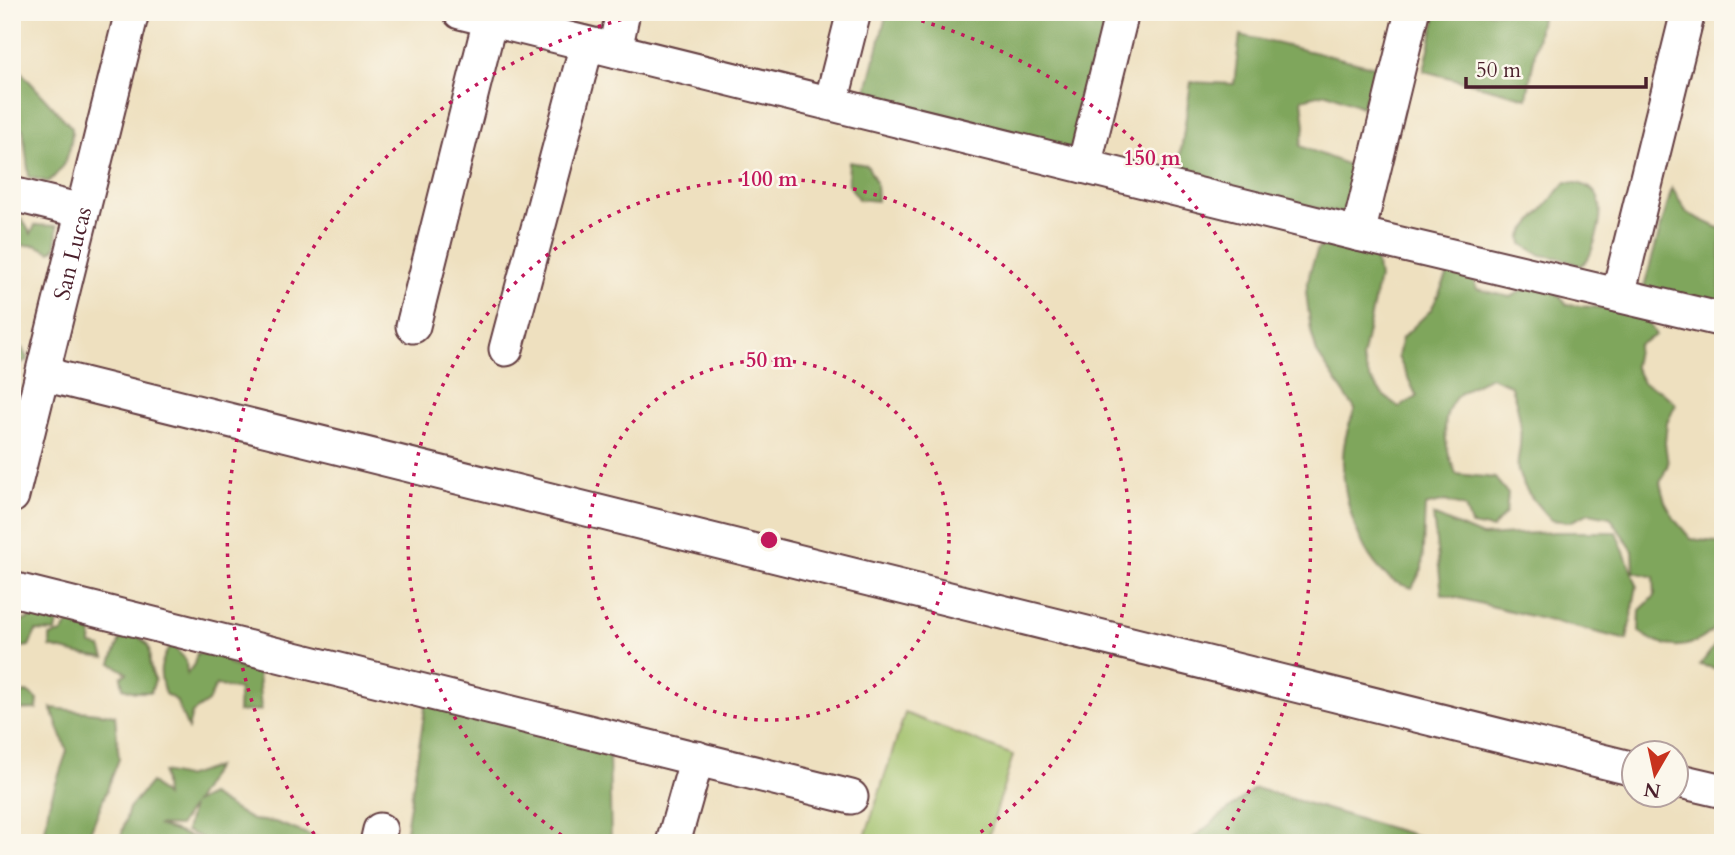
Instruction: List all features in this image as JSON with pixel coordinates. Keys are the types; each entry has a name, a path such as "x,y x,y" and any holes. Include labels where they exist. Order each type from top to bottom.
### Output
{"street":[{"name":"San Lucas","path":"14,482 132,12"},
{"path":"506,349 601,47 623,12"},
{"path":"831,103 854,12"},
{"path":"1084,166 1122,12"},
{"path":"1358,234 1412,12"},
{"path":"1618,295 1688,12"},
{"path":"413,326 475,16 1358,234 1723,320"},
{"path":"12,194 82,211"},
{"path":"43,374 1620,766"},
{"path":"12,589 851,797"},
{"path":"673,843 697,758"},
{"path":"1690,783 1723,791"}],"green space":[{"path":"887,12 1117,12 1083,153 863,105"},
{"path":"1437,12 1542,12 1527,98 1424,71"},
{"path":"1240,35 1377,67 1362,107 1327,93 1302,99 1305,127 1300,146 1354,167 1343,214 1177,178 1191,82 1234,84"},
{"path":"12,62 72,128 67,158 48,182 29,177 23,129 12,125"},
{"path":"849,162 867,165 876,182 877,201 858,199 848,183"},
{"path":"1566,182 1590,188 1600,202 1600,222 1594,244 1588,259 1580,266 1561,258 1541,255 1522,244 1521,237 1526,229"},
{"path":"1672,188 1687,213 1721,229 1719,312 1643,290"},
{"path":"12,213 22,219 31,234 35,225 57,226 56,247 51,252 35,245 12,246"},
{"path":"1338,244 1357,248 1376,258 1379,278 1362,359 1370,379 1383,395 1399,407 1417,397 1398,357 1402,338 1431,310 1448,274 1472,276 1477,289 1510,297 1535,284 1554,290 1567,305 1607,308 1646,318 1656,335 1638,345 1634,366 1643,383 1660,390 1676,404 1667,423 1665,443 1668,464 1660,483 1665,502 1675,520 1691,539 1723,543 1723,610 1714,628 1707,635 1690,644 1670,646 1656,642 1639,632 1640,610 1655,596 1654,577 1634,572 1633,551 1610,517 1589,513 1570,522 1551,520 1536,503 1523,485 1518,471 1520,428 1513,392 1510,385 1491,377 1466,389 1454,400 1446,417 1446,437 1456,474 1495,478 1508,494 1506,513 1492,529 1471,525 1465,507 1445,501 1425,506 1422,569 1412,588 1394,581 1380,569 1360,538 1347,500 1344,446 1355,409 1317,353 1311,331 1306,292 1310,271 1318,248"},
{"path":"12,348 22,348 28,360 12,366"},
{"path":"1433,515 1482,536 1616,532 1637,585 1627,640 1442,594"},
{"path":"38,615 58,622 56,632 36,631 29,646 13,648 12,625"},
{"path":"79,617 92,629 91,645 101,647 105,658 50,647 50,636 62,633 69,622"},
{"path":"124,629 148,646 155,680 151,692 135,692 123,688 121,677 127,673 111,663"},
{"path":"1723,635 1723,670 1700,665"},
{"path":"171,644 186,660 187,674 197,653 221,656 231,665 258,673 261,710 238,712 239,690 216,685 208,702 192,713 188,729 176,700 165,694 161,680 162,663"},
{"path":"27,692 38,700 37,709 12,710 12,694"},
{"path":"426,702 609,752 611,843 404,843"},
{"path":"51,708 115,715 119,759 86,843 43,843 49,804 67,751"},
{"path":"905,713 1013,755 987,843 888,843 865,837"},
{"path":"216,767 194,803 210,795 252,820 275,822 331,843 214,843 186,831 192,806 179,826 157,825 209,843 119,843 129,808 151,782 165,796 163,772 185,777"},
{"path":"1255,788 1441,843 1187,843"}]}
